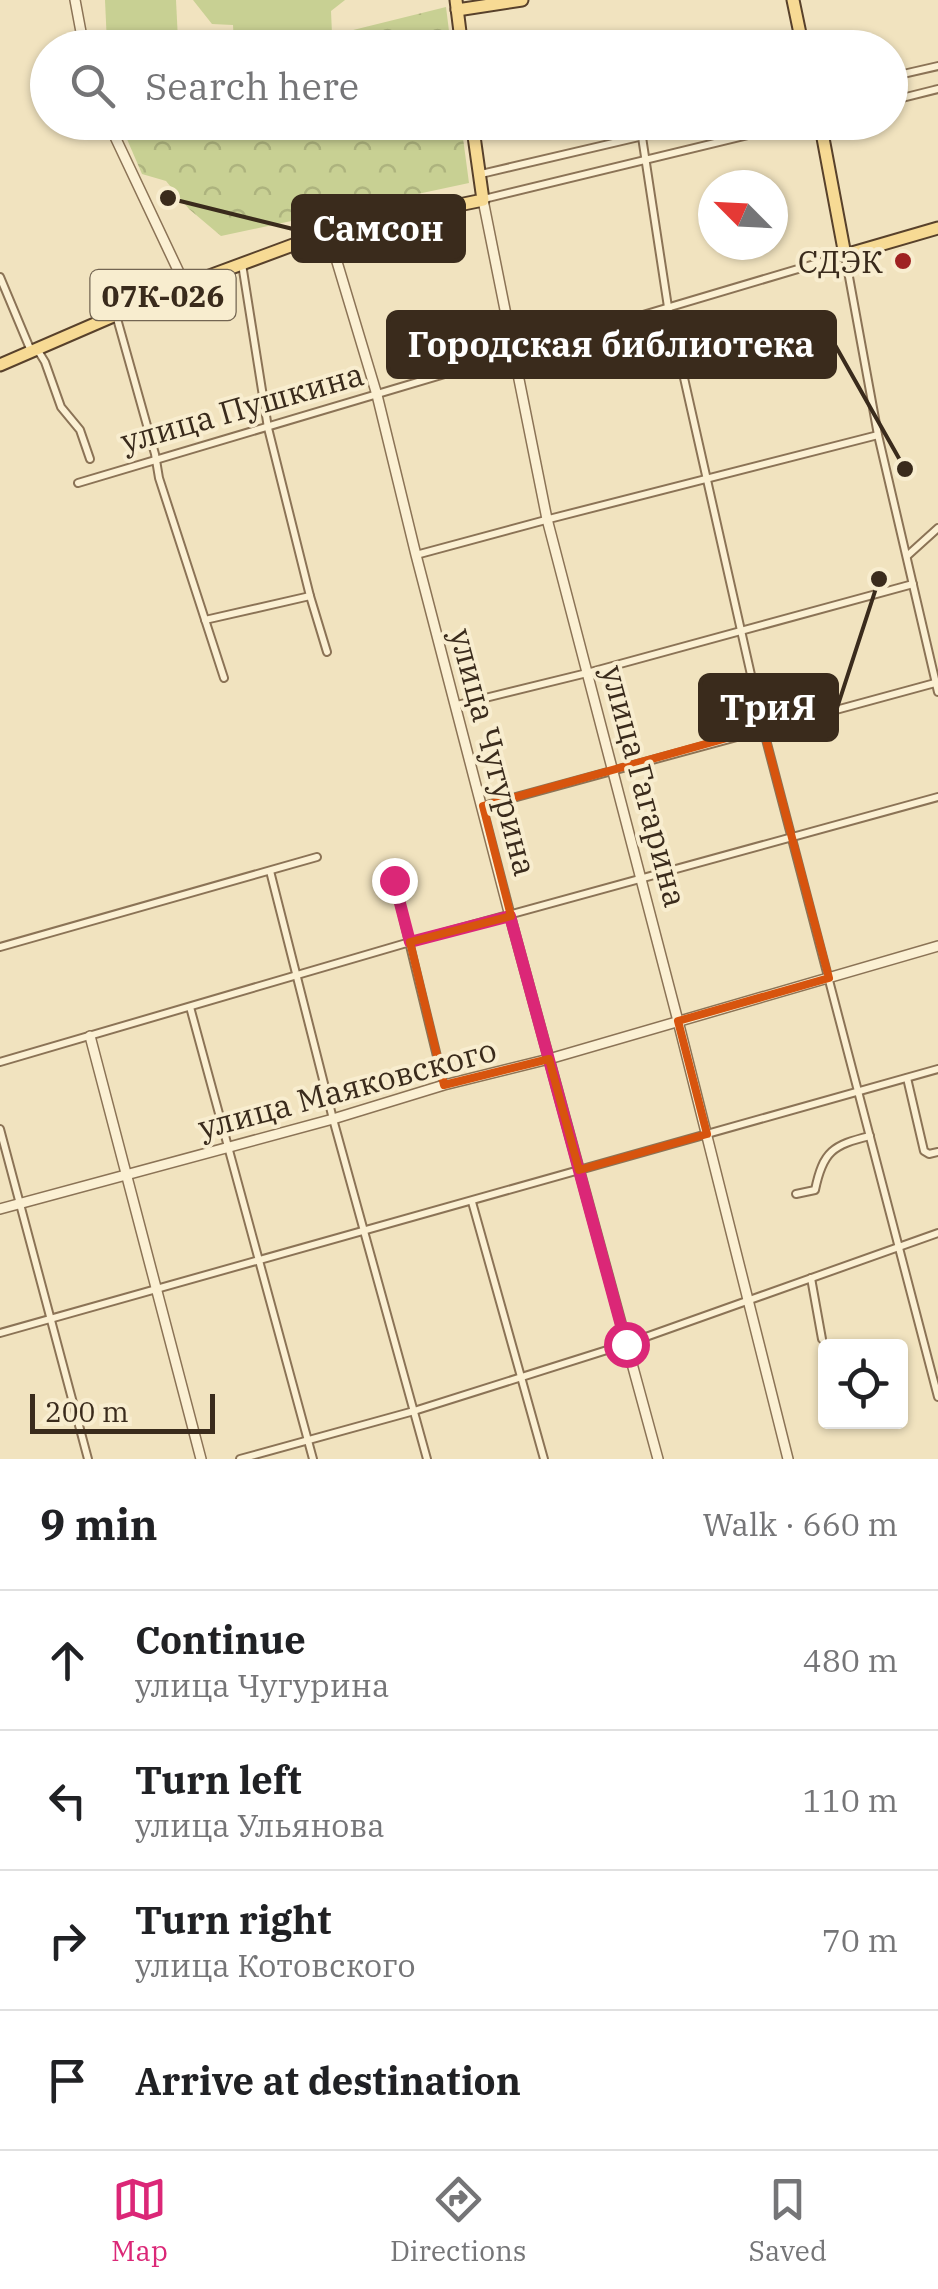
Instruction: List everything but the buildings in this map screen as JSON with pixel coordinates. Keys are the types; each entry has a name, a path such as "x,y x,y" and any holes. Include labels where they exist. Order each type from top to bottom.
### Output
{"main road":[{"path":"460,30 457,5 522,0"},
{"path":"792,0 799,30"},
{"name":"улица Гагарина","path":"474,140 482,200"},
{"path":"823,140 845,254"},
{"name":"07К-026","path":"0,365 185,285 328,232 482,200"},
{"name":"улица Пушкина","path":"845,254 938,228"}],"street":[{"path":"75,0 81,30"},
{"path":"908,74 938,66"},
{"path":"908,96 938,89"},
{"path":"117,140 185,285"},
{"path":"479,174 629,140"},
{"path":"643,140 668,307 764,728 938,1397"},
{"path":"482,200 728,140"},
{"name":"улица Гагарина","path":"482,200 547,519 788,1459"},
{"name":"улица Чугурина","path":"328,232 377,395 510,916 658,1459"},
{"path":"483,806 764,728 937,686 878,436 845,254"},
{"name":"улица Пушкина","path":"78,483 845,254"},
{"path":"242,263 268,428 328,652"},
{"path":"0,277 34,350 44,362 61,407 80,430 90,459"},
{"path":"116,314 159,478 224,678"},
{"path":"416,555 878,436"},
{"path":"906,556 938,528"},
{"path":"457,705 588,674 913,584"},
{"path":"206,620 310,596"},
{"path":"0,1062 410,942 938,797"},
{"path":"0,946 317,857"},
{"path":"270,871 427,1459"},
{"path":"394,880 444,1085"},
{"name":"улица Маяковского","path":"0,1209 549,1059 938,946"},
{"path":"190,1007 313,1459"},
{"path":"90,1036 200,1459"},
{"path":"0,1333 938,1069"},
{"path":"906,1078 924,1151 938,1152"},
{"path":"0,1129 88,1459"},
{"path":"796,1194 815,1190 819,1173 833,1150 870,1136"},
{"path":"472,1202 544,1459"},
{"path":"240,1459 414,1411 626,1344 938,1233"},
{"path":"811,1278 822,1339"}],"highlighted area":[{"path":"763,728 829,978 678,1021 707,1134 579,1170 549,1059 444,1085 410,942 511,916 483,806"}],"green space":[{"path":"105,0 176,0 178,30 106,30"},
{"path":"193,0 345,0 331,11 332,30 233,30 233,25 212,24"},
{"path":"446,7 449,30 353,30"},
{"path":"127,140 463,140 469,183 221,236 189,209 166,181 142,174"}],"place":[{"name":"Самсон","path":"168,198"},
{"name":"СДЭК","path":"903,261"},
{"name":"Городская библиотека","path":"905,469"},
{"name":"ТриЯ","path":"879,579"}],"route":[{"path":"394,880 410,942 510,916 626,1344"}]}
